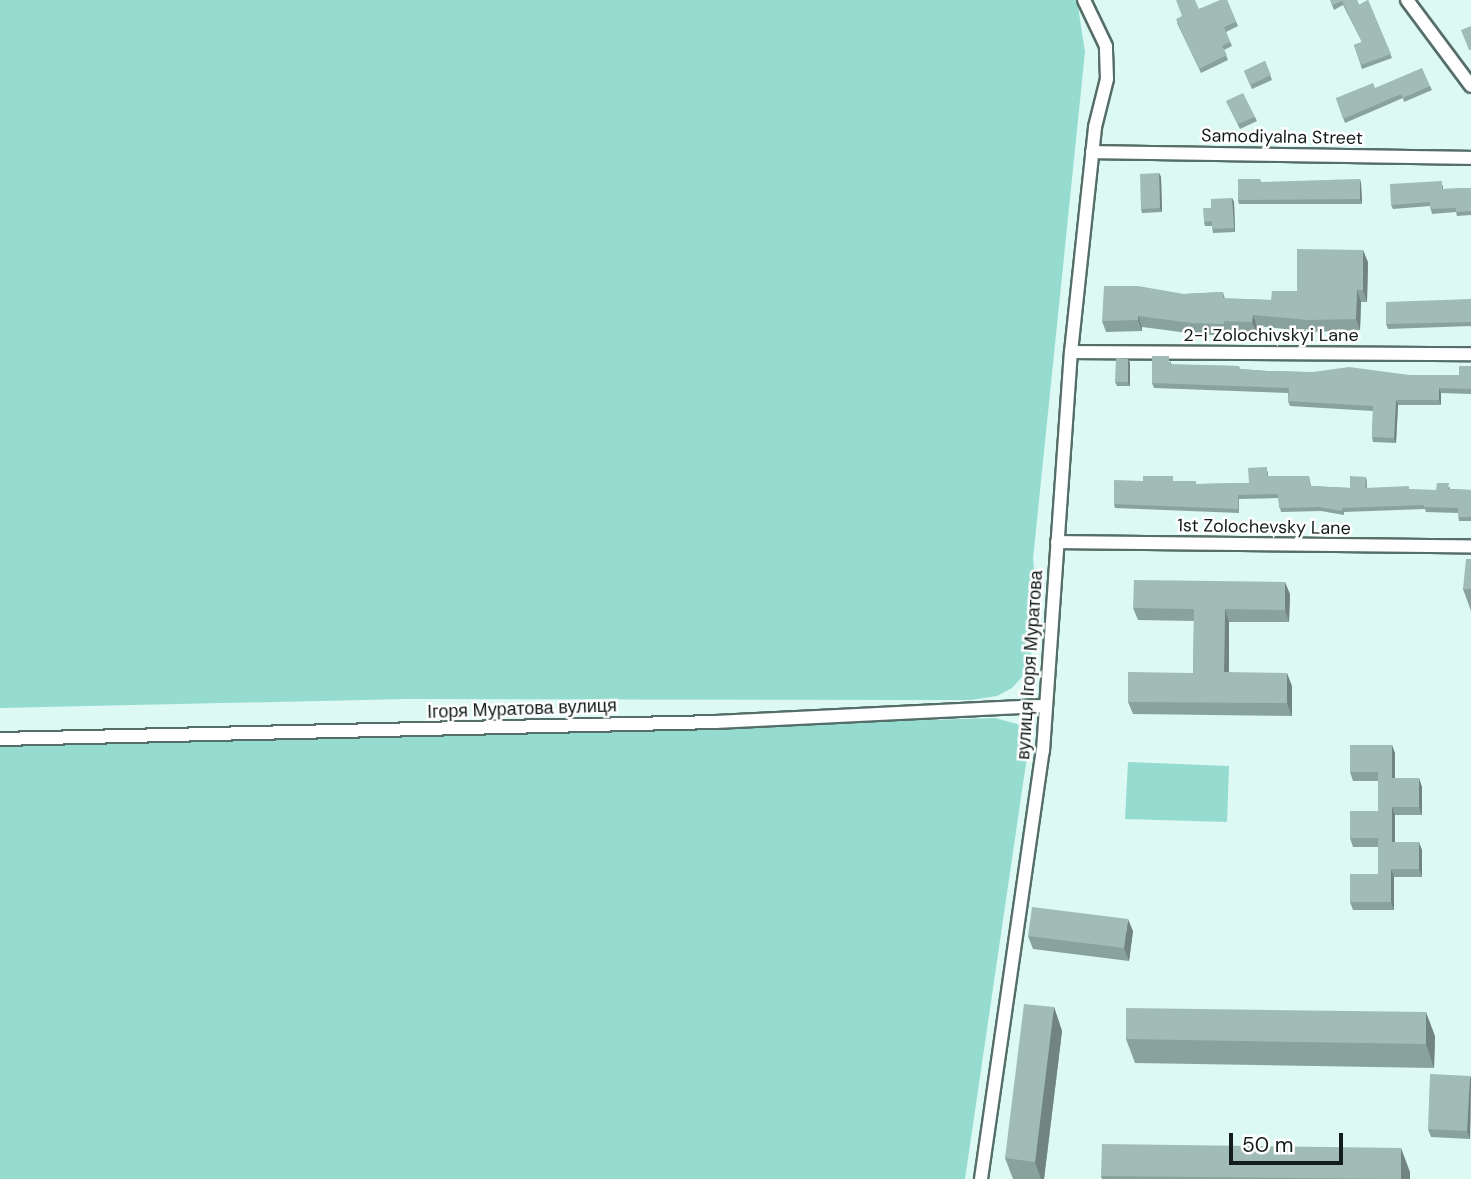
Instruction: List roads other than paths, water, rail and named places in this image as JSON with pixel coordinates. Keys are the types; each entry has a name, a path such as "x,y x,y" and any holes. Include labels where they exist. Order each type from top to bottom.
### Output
{"street":[{"name":"вулиця Ігоря Муратова","path":"981,1179 1043,751 1071,352 1092,152 1108,62 1106,46 1084,0"},
{"path":"1407,0 1471,86"},
{"name":"Samodiyalna Street","path":"1092,152 1471,158"},
{"name":"2-i Zolochivskyi Lane","path":"1071,352 1471,354"},
{"name":"1st Zolochevsky Lane","path":"1057,542 1471,546"},
{"name":"Ігоря Муратова вулиця","path":"0,738 702,722 1046,706"}]}
